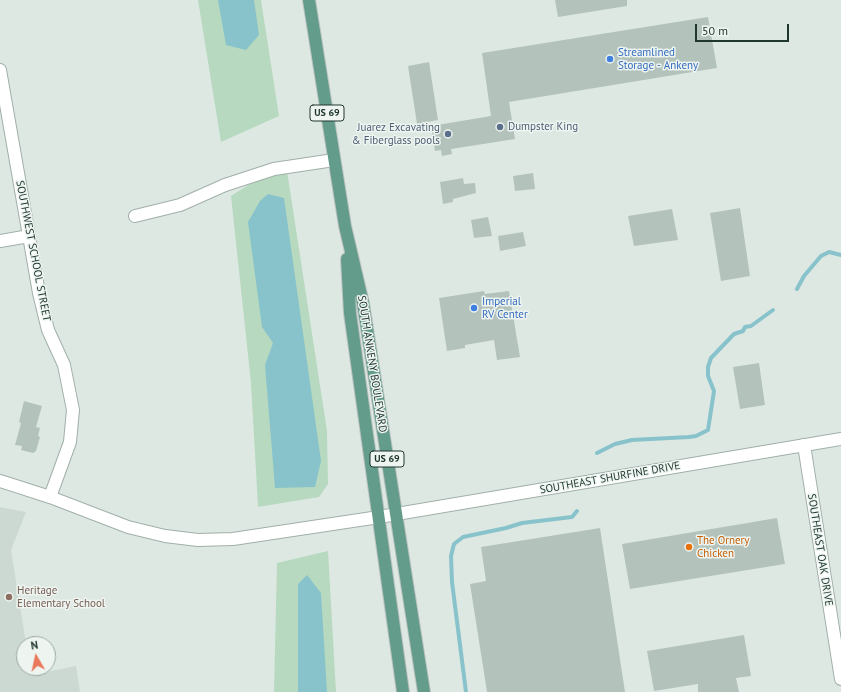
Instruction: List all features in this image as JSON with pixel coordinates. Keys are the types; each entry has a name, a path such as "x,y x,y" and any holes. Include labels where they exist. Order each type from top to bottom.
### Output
{"main road":[{"name":"SOUTH ANKENY BOULEVARD","path":"309,0 344,226 350,313 403,692"},
{"name":"SOUTH ANKENY BOULEVARD","path":"344,226 363,302 424,692"}],"street":[{"name":"SOUTHWEST SCHOOL STREET","path":"0,70 29,236 48,330 64,365 73,410 70,442 50,497"},
{"path":"135,216 180,205 225,185 274,169 334,160"},
{"path":"0,241 29,236"},
{"name":"SOUTHEAST SHURFINE DRIVE","path":"0,481 50,497 128,527 165,536 198,540 259,535 379,517 841,439"},
{"name":"SOUTHEAST OAK DRIVE","path":"804,445 841,679"}],"shaded area":[{"name":"Heritage Elementary School","path":"0,507 26,512 11,550 25,636 16,636 16,676 56,676 56,670 76,666 80,692 0,692"}],"green space":[{"path":"198,0 261,0 279,116 221,142"},
{"path":"287,171 327,431 328,484 319,497 258,507 251,383 231,196 264,175"},
{"path":"328,551 336,692 274,692 277,563"}],"water":[{"path":"218,0 254,0 259,35 246,50 226,45"},
{"path":"268,194 284,198 321,461 315,487 275,488 265,365 273,343 262,327 248,222 260,201"},
{"path":"307,575 321,593 327,692 298,692 298,584"}],"building":[{"path":"555,0 627,0 627,6 558,17"},
{"path":"708,17 717,68 509,102 515,139 451,149 452,154 442,156 441,150 435,151 431,126 491,116 482,53"},
{"path":"429,62 438,120 417,124 408,66"},
{"path":"533,173 535,189 515,191 513,176"},
{"path":"463,178 464,184 475,183 476,193 453,199 453,202 443,204 440,182"},
{"path":"740,208 750,276 721,281 710,213"},
{"path":"672,209 678,240 634,246 628,216"},
{"path":"488,217 492,236 474,238 471,220"},
{"path":"523,232 526,246 500,251 498,236"},
{"path":"484,291 485,294 509,291 520,357 497,360 494,340 465,345 465,348 447,351 439,298"},
{"path":"759,363 765,405 740,409 733,367"},
{"path":"24,401 42,406 36,427 40,428 38,436 40,437 36,451 33,453 21,450 22,446 15,445 21,423 19,422"},
{"path":"777,518 785,564 630,589 622,544"},
{"path":"600,528 625,692 487,692 470,584 486,581 481,547"},
{"path":"744,635 751,676 736,678 739,692 698,692 698,684 654,691 647,651"}],"waterway":[{"path":"797,289 804,276 821,256 829,252 841,255"},
{"path":"597,453 615,444 632,440 689,437 696,436 708,430 714,391 708,376 708,367 711,358 734,334 743,331 745,327 751,326 773,310"},
{"path":"466,692 452,582 451,556 454,544 463,537 522,523 572,517 577,511"}],"place":[{"name":"Streamlined Storage - Ankeny","path":"610,59"},
{"name":"Dumpster King","path":"500,127"},
{"name":"Juarez Excavating & Fiberglass pools","path":"448,134"},
{"name":"Imperial RV Center","path":"474,308"},
{"name":"The Ornery Chicken","path":"689,547"},
{"name":"Heritage Elementary School","path":"9,597"}]}
